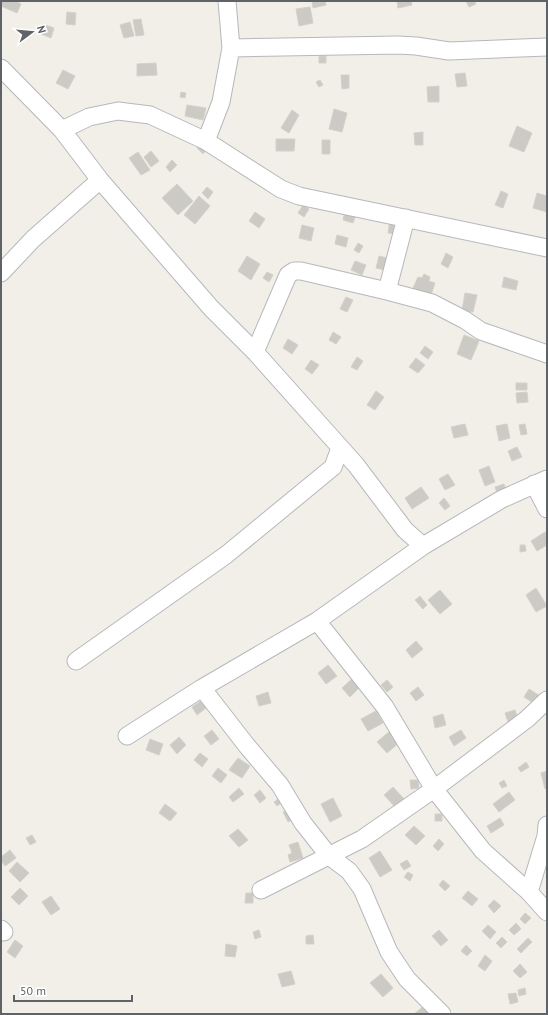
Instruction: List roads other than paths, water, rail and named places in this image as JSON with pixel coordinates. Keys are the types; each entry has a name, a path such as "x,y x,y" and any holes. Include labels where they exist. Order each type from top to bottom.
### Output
{"street":[{"path":"206,141 221,102 231,48 227,1"},
{"path":"231,48 416,46 449,51 547,47"},
{"path":"1,68 62,130 100,180 211,308 255,352 356,465 405,530 423,546"},
{"path":"62,130 89,117 118,111 150,115 206,141 290,193 547,248"},
{"path":"1,273 33,239 100,180"},
{"path":"387,291 406,218"},
{"path":"255,352 288,275 294,271 302,271 432,303 465,320 481,331 547,354"},
{"path":"76,661 226,555 333,467 340,448"},
{"path":"333,467 356,465"},
{"path":"127,736 202,688 317,621 423,546 502,499 541,482 547,509"},
{"path":"317,621 385,707 434,789 483,851 529,892 547,912"},
{"path":"202,688 247,746 280,785 303,823 329,856 349,871 362,889 389,952 407,979 442,1014"},
{"path":"261,890 362,839 434,789 527,719 547,700"},
{"path":"529,892 546,836 547,825"}]}
